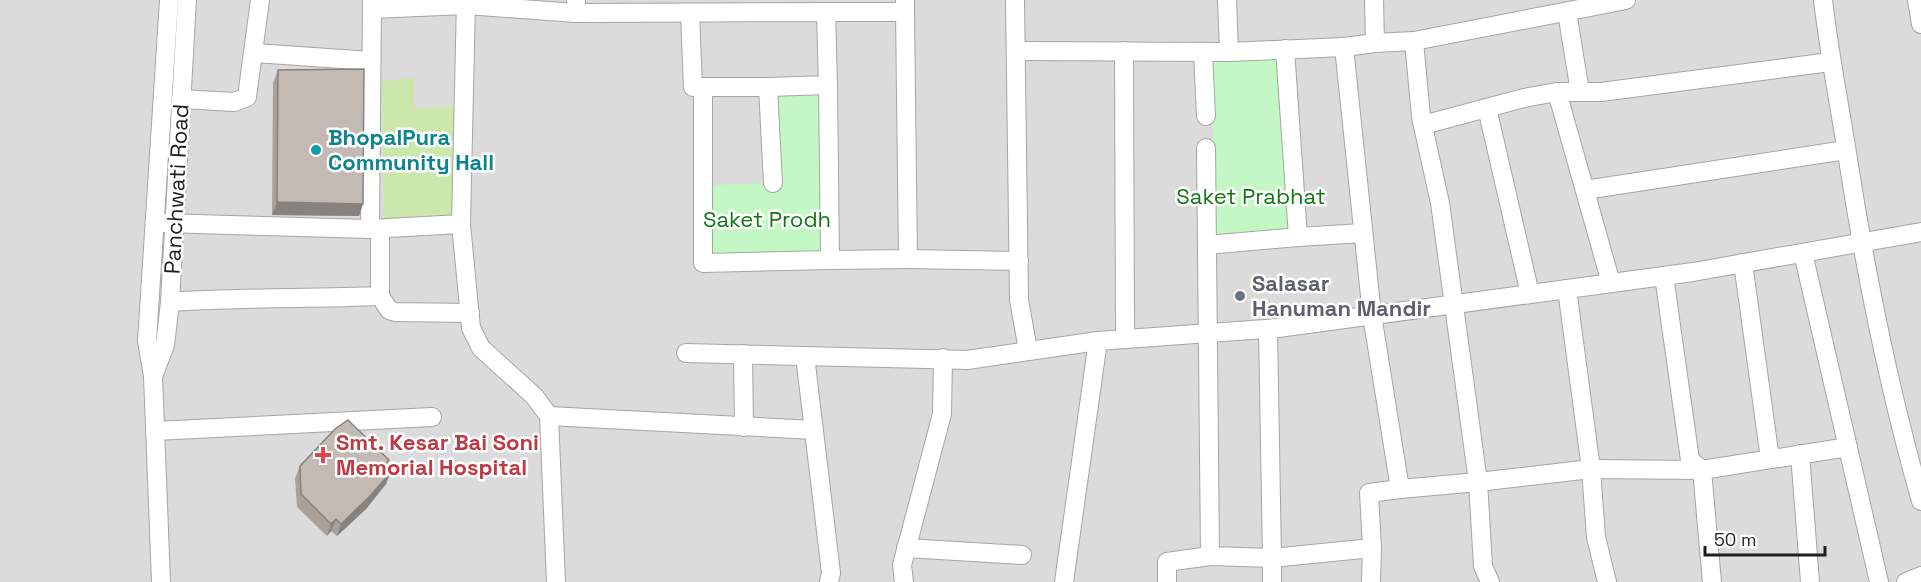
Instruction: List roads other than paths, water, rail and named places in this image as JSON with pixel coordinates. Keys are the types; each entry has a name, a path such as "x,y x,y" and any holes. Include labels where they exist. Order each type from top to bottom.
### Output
{"street":[{"name":"Panchwati Road","path":"161,582 153,376 147,341 169,0"},
{"name":"Panchwati Road","path":"153,376 165,345 170,302 187,0"},
{"path":"181,99 234,102 244,99 250,90 260,0"},
{"path":"1015,0 1019,300 1028,350"},
{"path":"1227,0 1229,52"},
{"path":"1374,0 1375,43"},
{"path":"1016,51 1229,52 1414,41 1625,0"},
{"path":"1823,0 1830,62 1860,242 1898,422 1921,501"},
{"path":"1917,0 1921,24"},
{"path":"466,3 461,224 470,313 474,338 481,348 534,396 549,416 556,582"},
{"path":"470,313 395,312 389,310 380,296 375,229 372,5 466,3 576,6 690,13 826,12 905,6 908,259"},
{"path":"826,12 830,261"},
{"path":"1567,12 1580,92"},
{"path":"690,13 693,87 828,85"},
{"path":"1414,41 1423,125 1440,203 1478,482 1483,566 1490,582"},
{"path":"1344,46 1372,315 1400,489"},
{"path":"1285,49 1298,237"},
{"path":"1124,51 1125,339"},
{"path":"1203,52 1206,116"},
{"path":"255,53 371,61"},
{"path":"1423,125 1557,92 1601,92 1830,62"},
{"path":"703,87 702,263 908,259 1019,261"},
{"path":"768,87 773,183"},
{"path":"1557,92 1611,283"},
{"path":"1487,108 1530,294"},
{"path":"1206,148 1210,556"},
{"path":"1585,190 1846,150"},
{"path":"155,223 375,229 461,224"},
{"path":"686,353 967,360 1098,341 1268,329 1530,294 1664,276 1921,232"},
{"path":"1207,245 1363,233"},
{"path":"1803,253 1879,582"},
{"path":"1743,263 1770,459"},
{"path":"1664,276 1690,460 1702,470 1712,582"},
{"path":"1567,289 1591,469 1596,537 1607,582"},
{"path":"170,302 222,298 291,300 380,296"},
{"path":"1268,329 1272,582"},
{"path":"1064,582 1098,341"},
{"path":"742,354 744,427"},
{"path":"805,356 831,573 829,582"},
{"path":"904,582 902,565 942,414 943,358"},
{"path":"549,416 814,430"},
{"path":"155,431 432,417"},
{"path":"1371,582 1369,493 1591,469 1702,470 1848,447"},
{"path":"1800,454 1810,582"},
{"path":"906,548 1022,555"},
{"path":"1167,582 1167,562 1210,556 1272,558 1372,548"},
{"path":"1906,582 1921,576"}],"place":[{"name":"BhopalPura Community Hall","path":"316,150"},
{"name":"Salasar Hanuman Mandir","path":"1240,296"},
{"name":"Smt. Kesar Bai Soni Memorial Hospital","path":"323,455"}],"park label":[{"name":"Saket Prabhat","path":"1251,196"},
{"name":"Saket Prodh","path":"767,219"}]}
